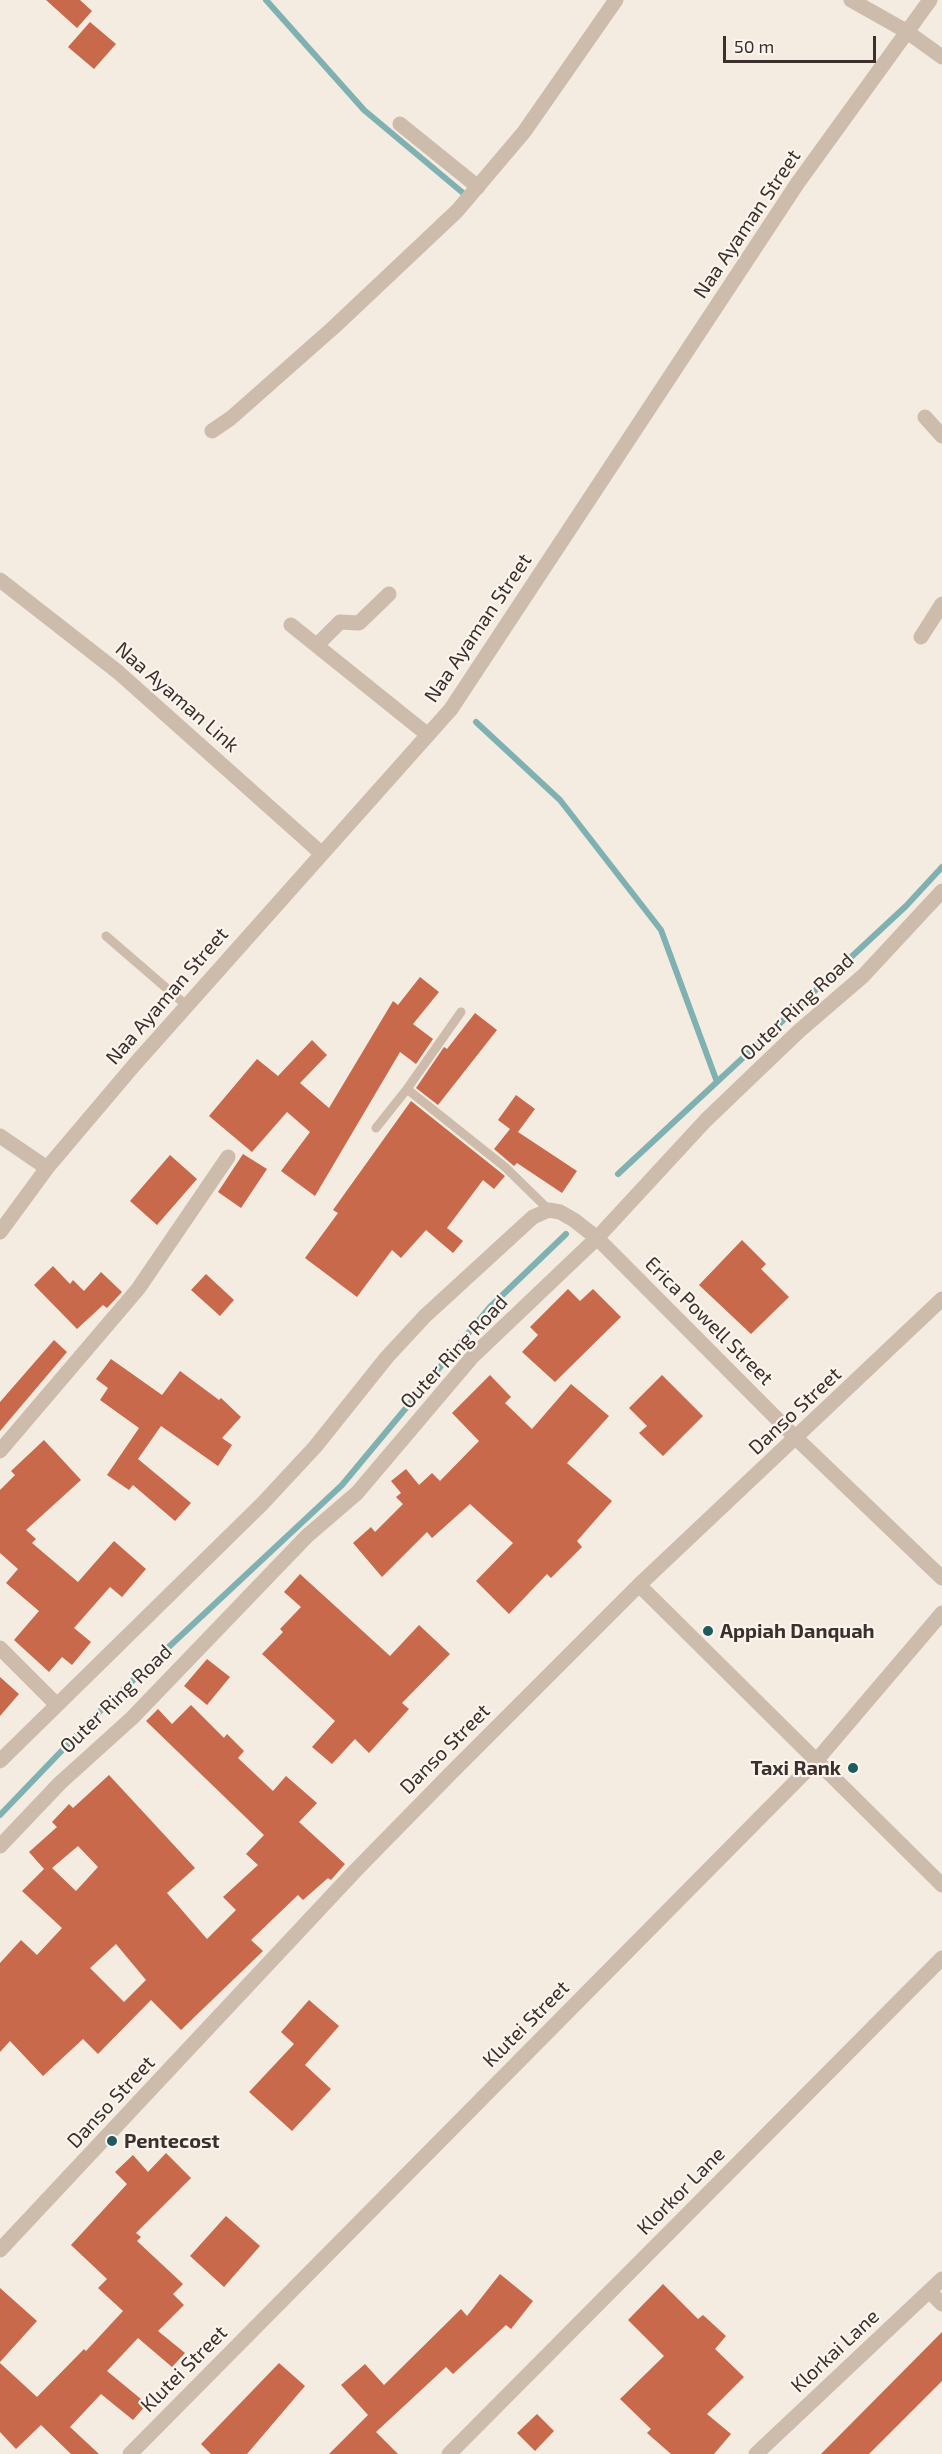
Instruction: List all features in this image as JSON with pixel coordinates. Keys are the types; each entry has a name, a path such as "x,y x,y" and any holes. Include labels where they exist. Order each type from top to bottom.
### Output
{"street":[{"path":"212,431 334,327 457,211 524,132 616,0"},
{"path":"851,0 906,31 942,57"},
{"name":"Naa Ayaman Street","path":"0,1232 47,1168 186,1005 428,735 464,691 596,486 797,184 930,0"},
{"path":"400,124 474,191"},
{"path":"925,417 942,436"},
{"name":"Naa Ayaman Link","path":"0,580 118,672 321,853"},
{"path":"316,645 340,622 359,623 389,594"},
{"path":"921,637 942,604"},
{"path":"291,625 428,735"},
{"name":"Outer Ring Road","path":"0,1846 60,1783 132,1718 307,1536 357,1493 473,1356 597,1238 706,1120 799,1031 863,976 942,891"},
{"path":"0,1136 47,1168"},
{"path":"0,1450 138,1289 228,1157"},
{"path":"0,1761 262,1504 315,1448 387,1357 425,1316 532,1217 549,1210"},
{"name":"Erica Powell Street","path":"549,1210 574,1220 597,1238 797,1438 942,1578"},
{"name":"Danso Street","path":"0,2250 356,1870 639,1585 942,1299"},
{"path":"639,1585 942,1885"},
{"name":"Klutei Street","path":"130,2454 816,1761 942,1613"},
{"path":"0,1648 57,1705"},
{"name":"Klorkor Lane","path":"449,2454 942,1958"},
{"name":"Klorkai Lane","path":"756,2454 942,2279"},
{"path":"929,2291 942,2304"}],"lane":[{"path":"106,936 186,1005"},
{"path":"376,1128 407,1089 461,1012"},
{"path":"407,1089 505,1167 549,1210"}],"building":[{"path":"46,0 80,0 92,11 77,28"},
{"path":"90,22 116,44 94,69 68,47"},
{"path":"420,977 439,992 413,1024 433,1039 416,1064 400,1052 315,1196 281,1171 310,1132 287,1112 252,1152 209,1116 257,1059 278,1076 312,1040 327,1055 300,1083 329,1108 393,1001 398,1005"},
{"path":"475,1013 497,1030 438,1105 416,1088 444,1047 447,1049"},
{"path":"516,1095 535,1109 518,1132 577,1171 562,1193 517,1163 514,1166 494,1149 510,1129 498,1120"},
{"path":"411,1101 505,1176 494,1189 483,1180 447,1228 463,1241 453,1253 426,1230 401,1258 392,1250 357,1297 305,1258 338,1213 333,1210"},
{"path":"243,1154 267,1169 241,1208 218,1192"},
{"path":"170,1155 197,1179 157,1225 130,1201"},
{"path":"742,1240 766,1264 761,1269 789,1297 751,1334 699,1285"},
{"path":"53,1266 70,1284 73,1280 84,1291 101,1272 122,1292 107,1308 103,1305 77,1329 34,1285"},
{"path":"206,1274 234,1300 220,1316 191,1290"},
{"path":"568,1289 580,1301 593,1289 621,1317 555,1382 522,1352 538,1335 530,1327"},
{"path":"54,1340 67,1352 0,1431 0,1402"},
{"path":"111,1359 162,1395 180,1371 219,1400 221,1398 241,1417 222,1438 232,1445 218,1466 161,1426 138,1459 191,1503 175,1521 133,1485 129,1490 107,1475 139,1428 100,1400 108,1388 96,1379"},
{"path":"490,1375 511,1397 505,1403 532,1429 571,1384 609,1416 567,1463 612,1501 577,1541 582,1547 551,1578 547,1574 509,1614 476,1581 513,1543 470,1504 432,1538 427,1532 382,1577 353,1543 371,1527 375,1532 403,1504 396,1497 401,1493 391,1481 406,1469 419,1485 432,1473 440,1481 479,1441 452,1413"},
{"path":"662,1375 703,1416 663,1456 639,1433 647,1426 629,1408"},
{"path":"44,1440 81,1480 26,1530 36,1539 32,1543 78,1582 114,1541 146,1569 122,1597 110,1587 74,1628 91,1642 72,1665 62,1657 49,1672 14,1640 39,1611 6,1583 18,1569 0,1553 0,1490 15,1475 11,1471"},
{"path":"300,1574 390,1656 419,1625 450,1654 402,1703 409,1709 369,1753 355,1739 332,1764 312,1747 335,1721 262,1654 283,1632 280,1629 301,1607 284,1592"},
{"path":"207,1659 230,1677 207,1705 184,1686"},
{"path":"0,1677 19,1694 0,1716"},
{"path":"191,1705 224,1738 227,1734 244,1751 238,1758 273,1791 286,1776 317,1803 299,1822 345,1864 331,1880 328,1878 303,1900 298,1895 251,1940 263,1951 181,2030 151,2000 98,2054 83,2039 43,2076 10,2041 0,2052 0,1963 21,1940 37,1955 62,1928 22,1891 44,1869 29,1852 57,1827 52,1822 69,1804 73,1808 109,1775 195,1868 167,1893 207,1939 236,1910 223,1897 258,1865 246,1854 264,1835 146,1721 158,1709 172,1724","holes":["78,1846 98,1867 76,1891 52,1868","116,1944 146,1980 124,2002 90,1968"]},
{"path":"309,2000 339,2026 305,2065 331,2089 292,2131 249,2092 294,2044 281,2032"},
{"path":"166,2153 191,2178 136,2233 141,2237 137,2241 183,2284 173,2294 184,2305 158,2331 185,2353 172,2367 138,2338 107,2371 147,2404 133,2420 101,2394 70,2427 99,2454 71,2454 41,2425 16,2449 0,2432 0,2363 37,2397 84,2349 86,2351 123,2311 98,2288 107,2279 71,2245 127,2184 115,2172 133,2155 148,2172"},
{"path":"226,2216 260,2246 224,2287 190,2256"},
{"path":"500,2274 533,2301 511,2329 506,2325 453,2374 446,2367 376,2432 398,2454 329,2454 368,2415 341,2385 365,2364 384,2385 461,2309 467,2316"},
{"path":"663,2284 698,2319 703,2315 726,2336 715,2349 744,2377 707,2414 731,2434 714,2454 671,2454 647,2433 651,2429 620,2399 664,2356 628,2320"},
{"path":"0,2288 37,2321 0,2362"},
{"path":"942,2332 942,2381 869,2454 821,2454"},
{"path":"279,2363 305,2386 247,2454 211,2454 201,2444"},
{"path":"537,2414 554,2431 535,2451 517,2433"}],"waterway":[{"path":"266,0 364,110 469,198"},
{"path":"476,722 560,800 661,930 717,1082"},
{"path":"618,1174 906,906 942,867"},
{"path":"0,1815 97,1714 342,1485 490,1307 566,1234"}],"place":[{"name":"Appiah Danquah","path":"708,1631"},
{"name":"Taxi Rank","path":"853,1768"},
{"name":"Pentecost","path":"112,2141"}]}
